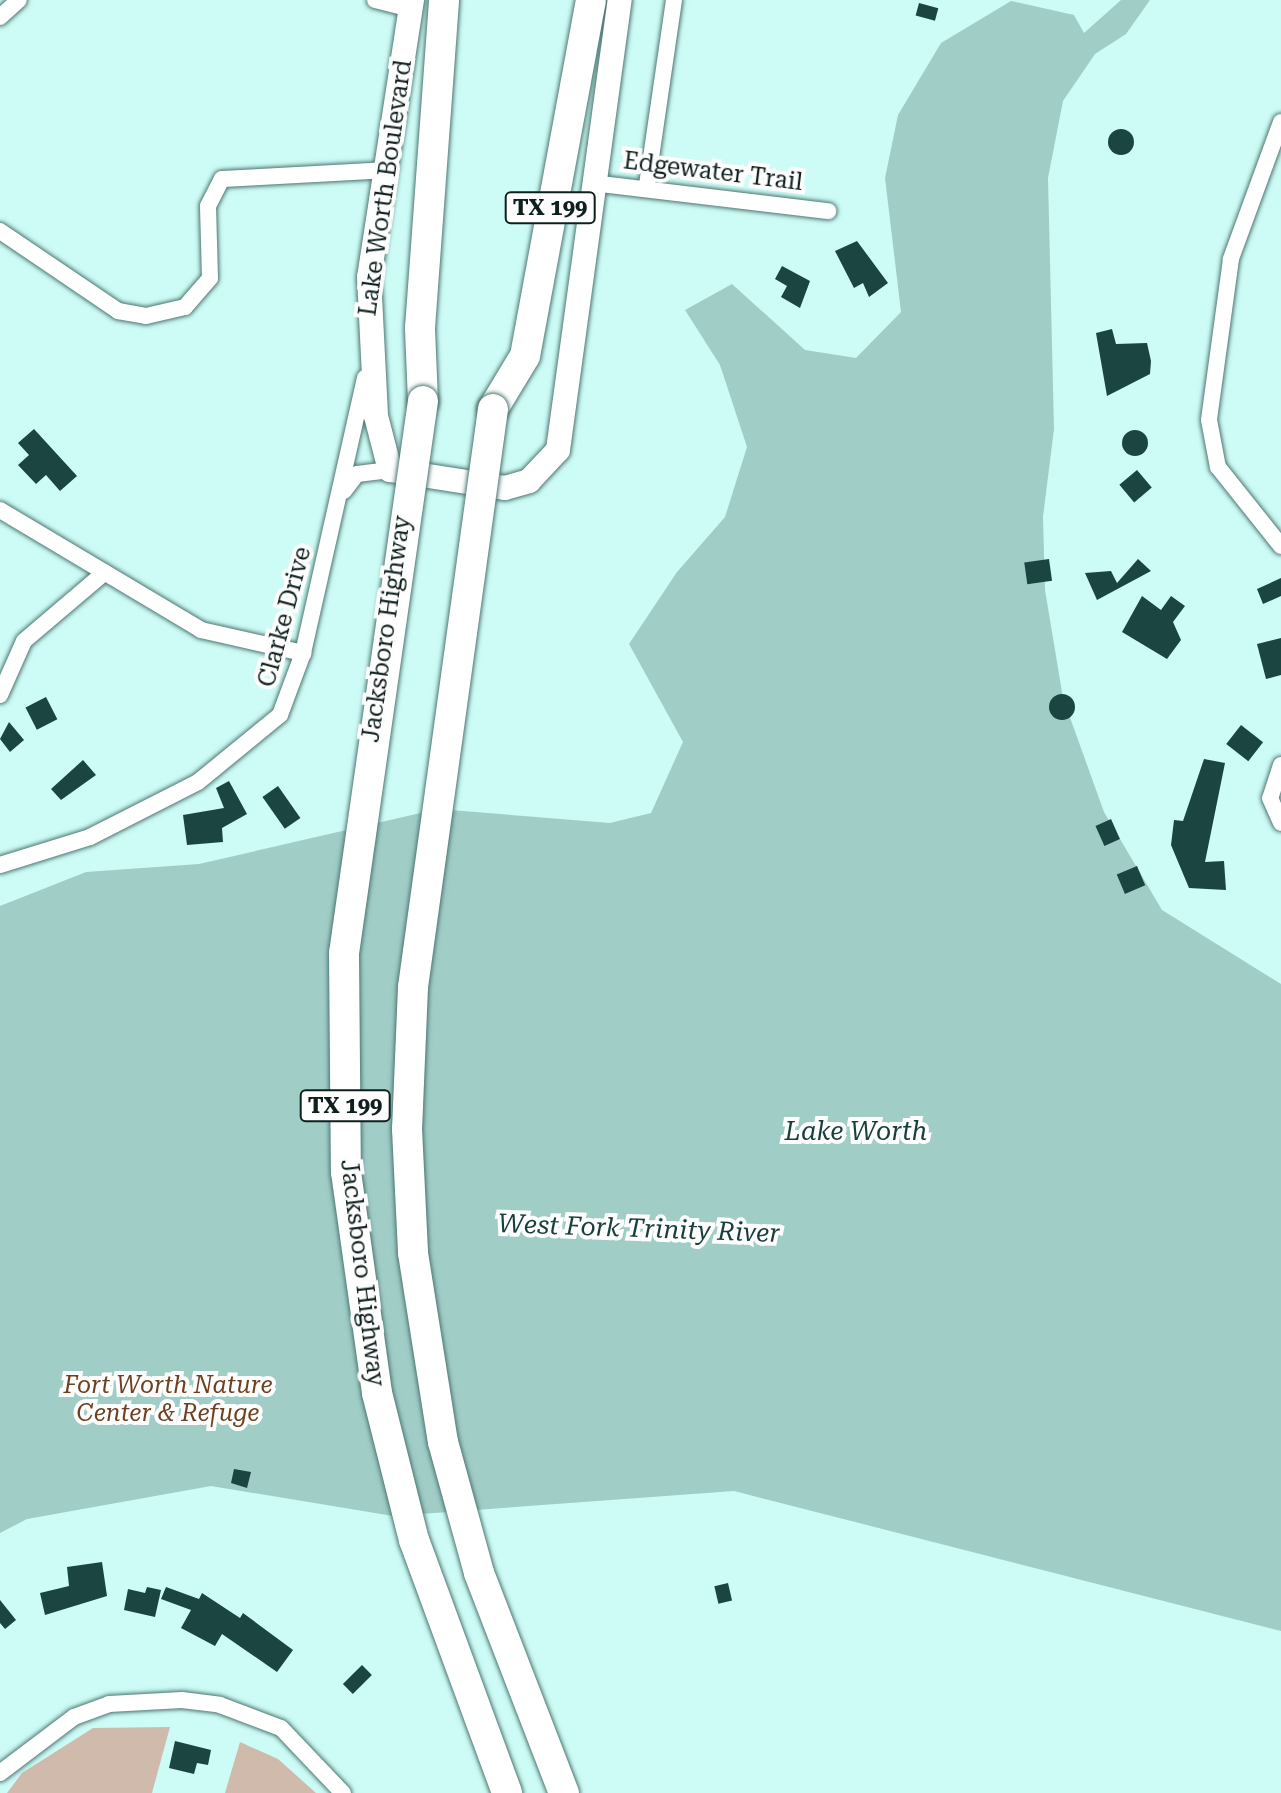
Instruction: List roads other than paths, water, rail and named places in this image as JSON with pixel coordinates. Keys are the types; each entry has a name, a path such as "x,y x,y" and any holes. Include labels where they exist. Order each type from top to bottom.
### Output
{"highway":[{"name":"Jacksboro Highway","path":"444,0 420,328 423,401 344,953 346,1172 377,1393 414,1540 507,1793"},
{"name":"TX 199","path":"564,1793 479,1573 443,1442 413,1253 413,987 493,409 525,356 591,0"}],"main road":[{"name":"TX 199","path":"390,470 516,487 558,450 592,183 620,0"},
{"name":"Lake Worth Boulevard","path":"390,470 367,356 369,277 412,4"}],"street":[{"path":"0,17 19,0"},
{"path":"375,0 412,4"},
{"path":"647,185 674,0"},
{"path":"1281,122 1231,259 1209,420 1218,467 1281,546"},
{"path":"0,231 132,316 194,301 210,278 208,206 222,179 386,170"},
{"name":"Edgewater Trail","path":"592,183 647,185 828,211"},
{"name":"Clarke Drive","path":"0,865 90,837 222,767 287,704 303,653 340,500 367,356"},
{"path":"340,500 357,474 390,470"},
{"path":"0,510 201,630 303,653"},
{"path":"0,695 24,641 105,572"},
{"path":"1281,765 1270,798 1281,823"},
{"path":"0,1773 74,1717 109,1704 182,1700 220,1705 281,1728 343,1793"}],"water":[{"name":"Lake Worth","path":"1121,0 1150,0 1126,34 1095,54 1063,101 1048,178 1054,429 1043,517 1045,590 1063,698 1104,812 1162,910 1281,984 1281,1631 734,1491 393,1516 211,1486 27,1519 0,1533 0,906 86,872 199,864 438,809 610,823 651,813 683,742 629,644 677,572 725,517 747,447 720,365 685,310 732,284 805,350 856,358 901,312 885,178 898,115 941,43 1011,1 1074,15 1084,33"}],"water label":[{"name":"West Fork Trinity River","path":"639,1229"}],"park label":[{"name":"Fort Worth Nature Center & Refuge","path":"168,1400"}]}
